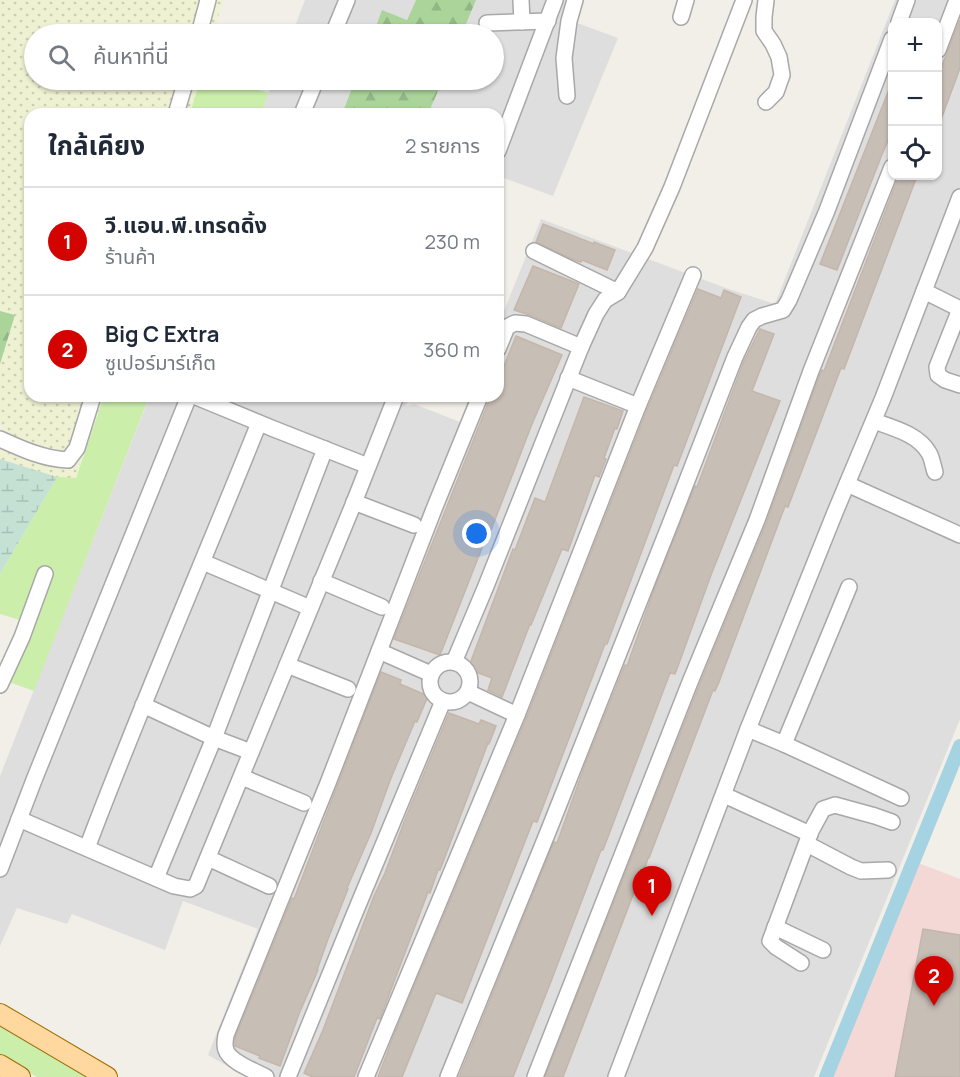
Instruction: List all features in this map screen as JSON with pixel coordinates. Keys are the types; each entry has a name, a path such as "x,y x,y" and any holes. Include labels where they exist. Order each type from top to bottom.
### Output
{"main road":[{"path":"0,1014 107,1077"},
{"path":"0,1065 20,1077"}],"street":[{"path":"202,24 208,0"},
{"path":"337,24 347,0"},
{"path":"521,0 522,22"},
{"path":"504,135 555,0"},
{"path":"567,96 564,58 569,21 575,0"},
{"path":"681,16 686,0"},
{"path":"454,662 580,347 605,300 618,292 645,248 663,208 744,0"},
{"path":"766,0 764,31 779,57 782,75 776,92 766,102"},
{"path":"900,18 907,0"},
{"path":"942,39 957,0"},
{"path":"487,23 548,21"},
{"path":"448,1077 668,530 735,357 754,320 783,310 789,300 826,213 888,50"},
{"path":"178,108 183,90"},
{"path":"304,108 312,90"},
{"path":"535,1077 689,685 757,520 811,371 888,177"},
{"path":"616,1077 748,729 874,421 924,291 953,235 960,197"},
{"path":"534,251 618,292"},
{"path":"366,1077 517,715 638,406 693,275"},
{"path":"924,291 960,309 937,367 938,375 960,385"},
{"path":"504,334 507,327 515,323 526,324 580,347"},
{"path":"568,378 638,406"},
{"path":"0,439 35,454 68,460 77,448 91,402"},
{"path":"0,869 187,402"},
{"path":"208,402 368,466"},
{"path":"19,819 174,885 190,890 196,886 394,402"},
{"path":"266,1077 227,1054 224,1047 226,1035 478,402"},
{"path":"874,421 912,436 918,441 930,455 935,472"},
{"path":"87,848 259,423"},
{"path":"156,878 272,591 325,449"},
{"path":"847,484 960,535"},
{"path":"354,502 414,525"},
{"path":"203,562 310,608"},
{"path":"0,685 22,637 45,574"},
{"path":"321,581 382,607"},
{"path":"784,744 849,587"},
{"path":"379,651 431,674"},
{"path":"454,662 461,664 467,670 471,685 463,698 457,701 443,701 432,690 431,674 440,664 454,662"},
{"path":"287,665 348,689"},
{"path":"468,692 517,715"},
{"path":"288,1077 443,701"},
{"path":"143,705 214,738 251,752"},
{"path":"748,729 901,798"},
{"path":"242,777 304,803"},
{"path":"724,795 808,839 851,867 861,871 888,870"},
{"path":"801,963 770,941 808,839 823,809 835,805 892,822"},
{"path":"208,858 269,886"},
{"path":"776,927 823,950"}],"shaded area":[{"path":"305,0 416,0 407,20 382,11 377,24 296,24"},
{"path":"476,0 568,0 561,17 618,38 553,196 504,178 504,108 431,108 439,90 504,90 504,24 466,24"},
{"path":"895,0 960,0 960,719 814,1077 247,1077 208,1055 258,929 183,901 165,950 72,914 67,924 17,908 0,946 0,776 147,402 407,402 406,406 414,404 460,422 468,402 504,402 504,311 541,219 775,304"},
{"path":"270,90 351,90 344,108 262,108"},
{"path":"913,861 960,879 960,1077 823,1077"}],"green space":[{"path":"0,0 223,0 216,24 24,24 24,90 197,90 192,108 24,108 24,402 102,402 75,479 57,477 0,459 0,438 3,426 0,424 0,364 15,316 0,311"},
{"path":"416,0 476,0 466,24 377,24 382,10 407,20"},
{"path":"197,90 258,90 269,93 263,108 192,108"},
{"path":"351,90 439,90 431,108 344,108"},
{"path":"0,311 15,315 0,364"},
{"path":"102,402 147,402 34,691 9,682 20,620 0,614 0,574 57,477 76,478"},
{"path":"0,459 57,477 0,574"},
{"path":"0,1027 86,1077 37,1077 0,1056"}],"building":[{"path":"960,20 960,68 942,117 942,72 942,66"},
{"path":"888,92 888,140 837,270 820,264"},
{"path":"897,180 915,180 844,369 841,368 788,507 785,506 719,682 715,691 713,690 563,1077 545,1077 699,686 766,524 820,374 822,370 824,371"},
{"path":"543,224 615,250 607,270 582,260 581,262 572,259 536,242"},
{"path":"533,266 579,284 561,328 514,310"},
{"path":"698,289 721,298 724,290 741,297 537,822 533,821 462,1003 436,993 402,1077 378,1077 526,719 647,410"},
{"path":"760,329 774,334 752,391 780,401 711,575 675,674 670,673 513,1077 459,1077 554,842 557,843 586,762 625,665 627,666 654,590 695,486 697,487 744,361"},
{"path":"516,336 562,355 440,655 394,639 489,402 504,402 504,366"},
{"path":"584,397 623,411 599,477 595,475 568,551 562,549 502,697 488,690 492,678 468,669 513,549 515,550 535,498 545,502"},
{"path":"381,672 401,680 400,684 428,696 417,722 415,721 347,888 280,1066 235,1046 235,1038 292,898 294,899"},
{"path":"449,713 479,724 481,720 496,726 440,870 438,870 430,893 428,892 380,1019 377,1018 354,1077 313,1077 304,1073"},
{"path":"923,929 960,935 960,1077 895,1077"}],"waterway":[{"path":"826,1077 960,746"}],"place":[{"name":"วี.แอน.พี.เทรดดิ้ง","path":"652,916"},
{"name":"Big C Extra","path":"934,1006"}]}
